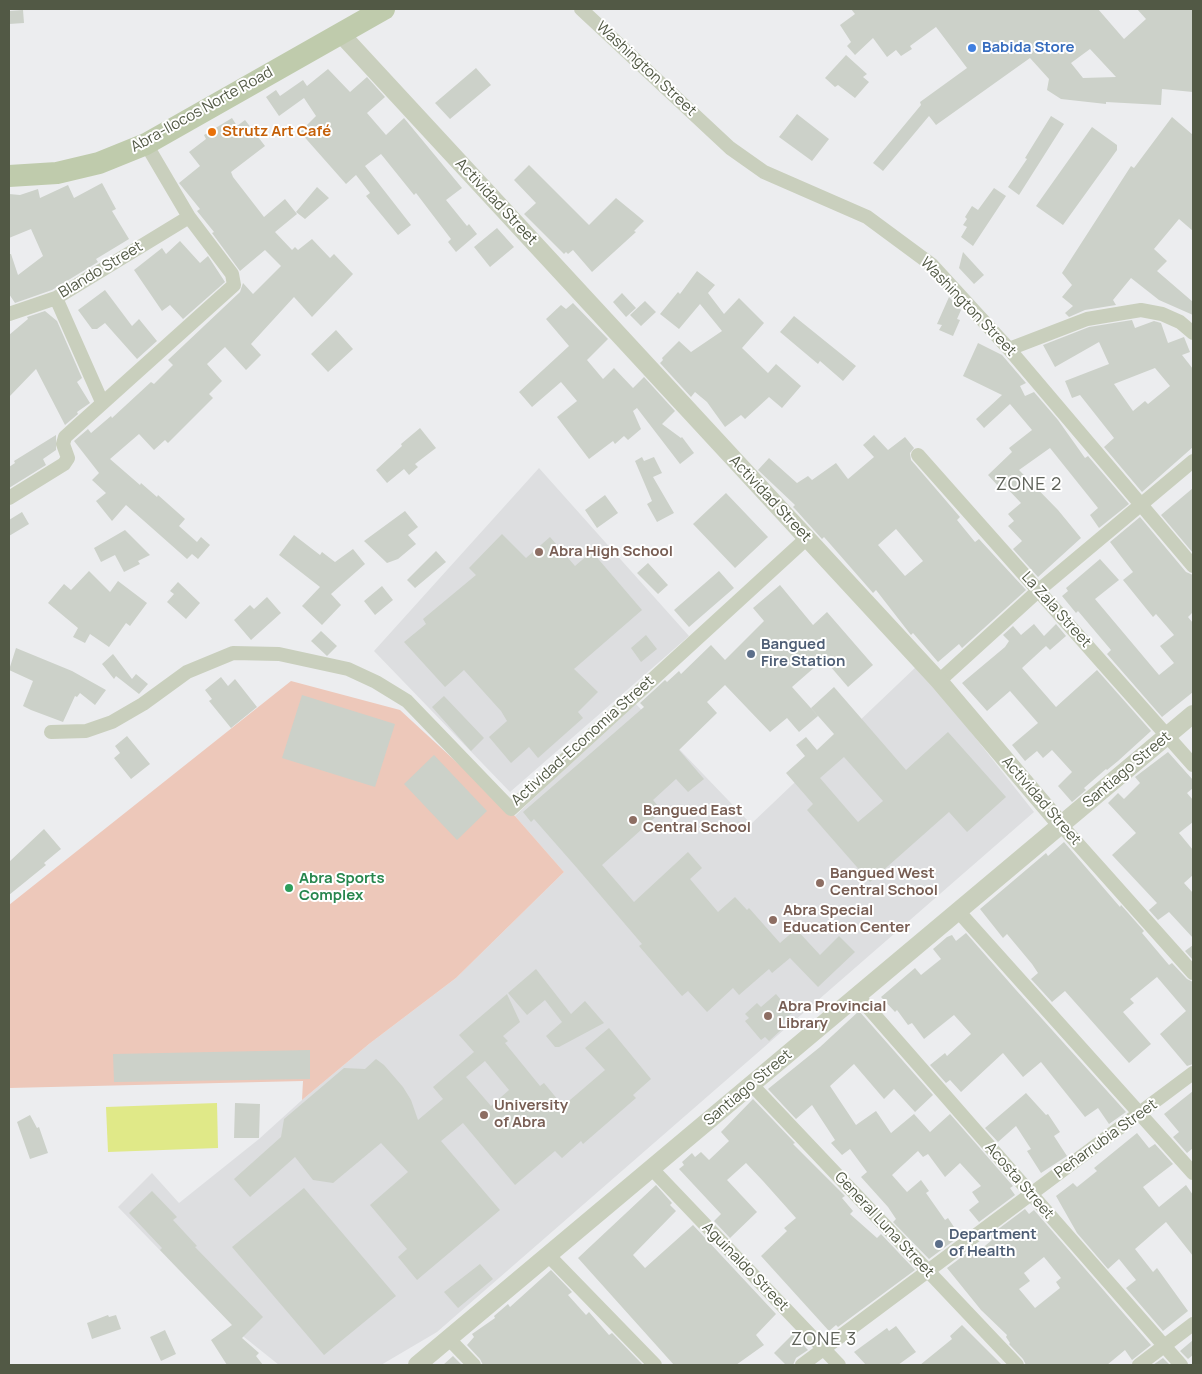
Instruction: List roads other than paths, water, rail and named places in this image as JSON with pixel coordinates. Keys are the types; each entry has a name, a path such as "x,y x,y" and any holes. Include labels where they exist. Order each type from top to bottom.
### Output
{"main road":[{"name":"Abra-Ilocos Norte Road","path":"9,176 57,173 90,165 146,144 384,9"}],"street":[{"name":"Washington Street","path":"581,9 730,148 764,172 867,217 932,265 1010,349 1143,504 1193,566"},
{"name":"Actividad Street","path":"340,33 939,681 1061,825 1193,972"},
{"path":"9,498 64,464 68,458 64,444 65,437 234,285 232,274 189,217 146,144"},
{"name":"Blando Street","path":"9,314 56,298 189,217"},
{"path":"56,298 102,402"},
{"path":"1010,349 1087,319 1141,310 1162,314 1180,322 1193,333"},
{"name":"La Zala Street","path":"918,455 1193,766"},
{"path":"939,681 1039,590 1193,461"},
{"name":"Actividad-Economia Street","path":"51,732 86,731 112,722 143,704 187,672 233,654 279,654 348,669 376,682 407,701 511,809 807,538"},
{"name":"Santiago Street","path":"417,1365 1193,714"},
{"path":"958,911 1142,1113 1193,1173"},
{"name":"Acosta Street","path":"858,996 1181,1365"},
{"name":"Peñarrubia Street","path":"802,1365 1142,1113 1193,1073"},
{"name":"General Luna Street","path":"752,1085 1017,1365"},
{"name":"Aguinaldo Street","path":"652,1169 839,1365"},
{"path":"549,1256 655,1365"},
{"path":"1139,1365 1193,1324"},
{"path":"449,1339 474,1365"}],"place":[{"name":"Babida Store","path":"972,48"},
{"name":"Strutz Art Café","path":"212,132"},
{"name":"Abra High School","path":"539,552"},
{"name":"Bangued Fire Station","path":"751,654"},
{"name":"Bangued East Central School","path":"633,820"},
{"name":"Bangued West Central School","path":"820,883"},
{"name":"Abra Sports Complex","path":"289,888"},
{"name":"Abra Special Education Center","path":"773,920"},
{"name":"Abra Provincial Library","path":"768,1016"},
{"name":"University of Abra","path":"484,1115"},
{"name":"Department of Health","path":"939,1244"}],"district":[{"name":"ZONE 2","path":"1029,485"},
{"name":"ZONE 3","path":"824,1340"}]}
